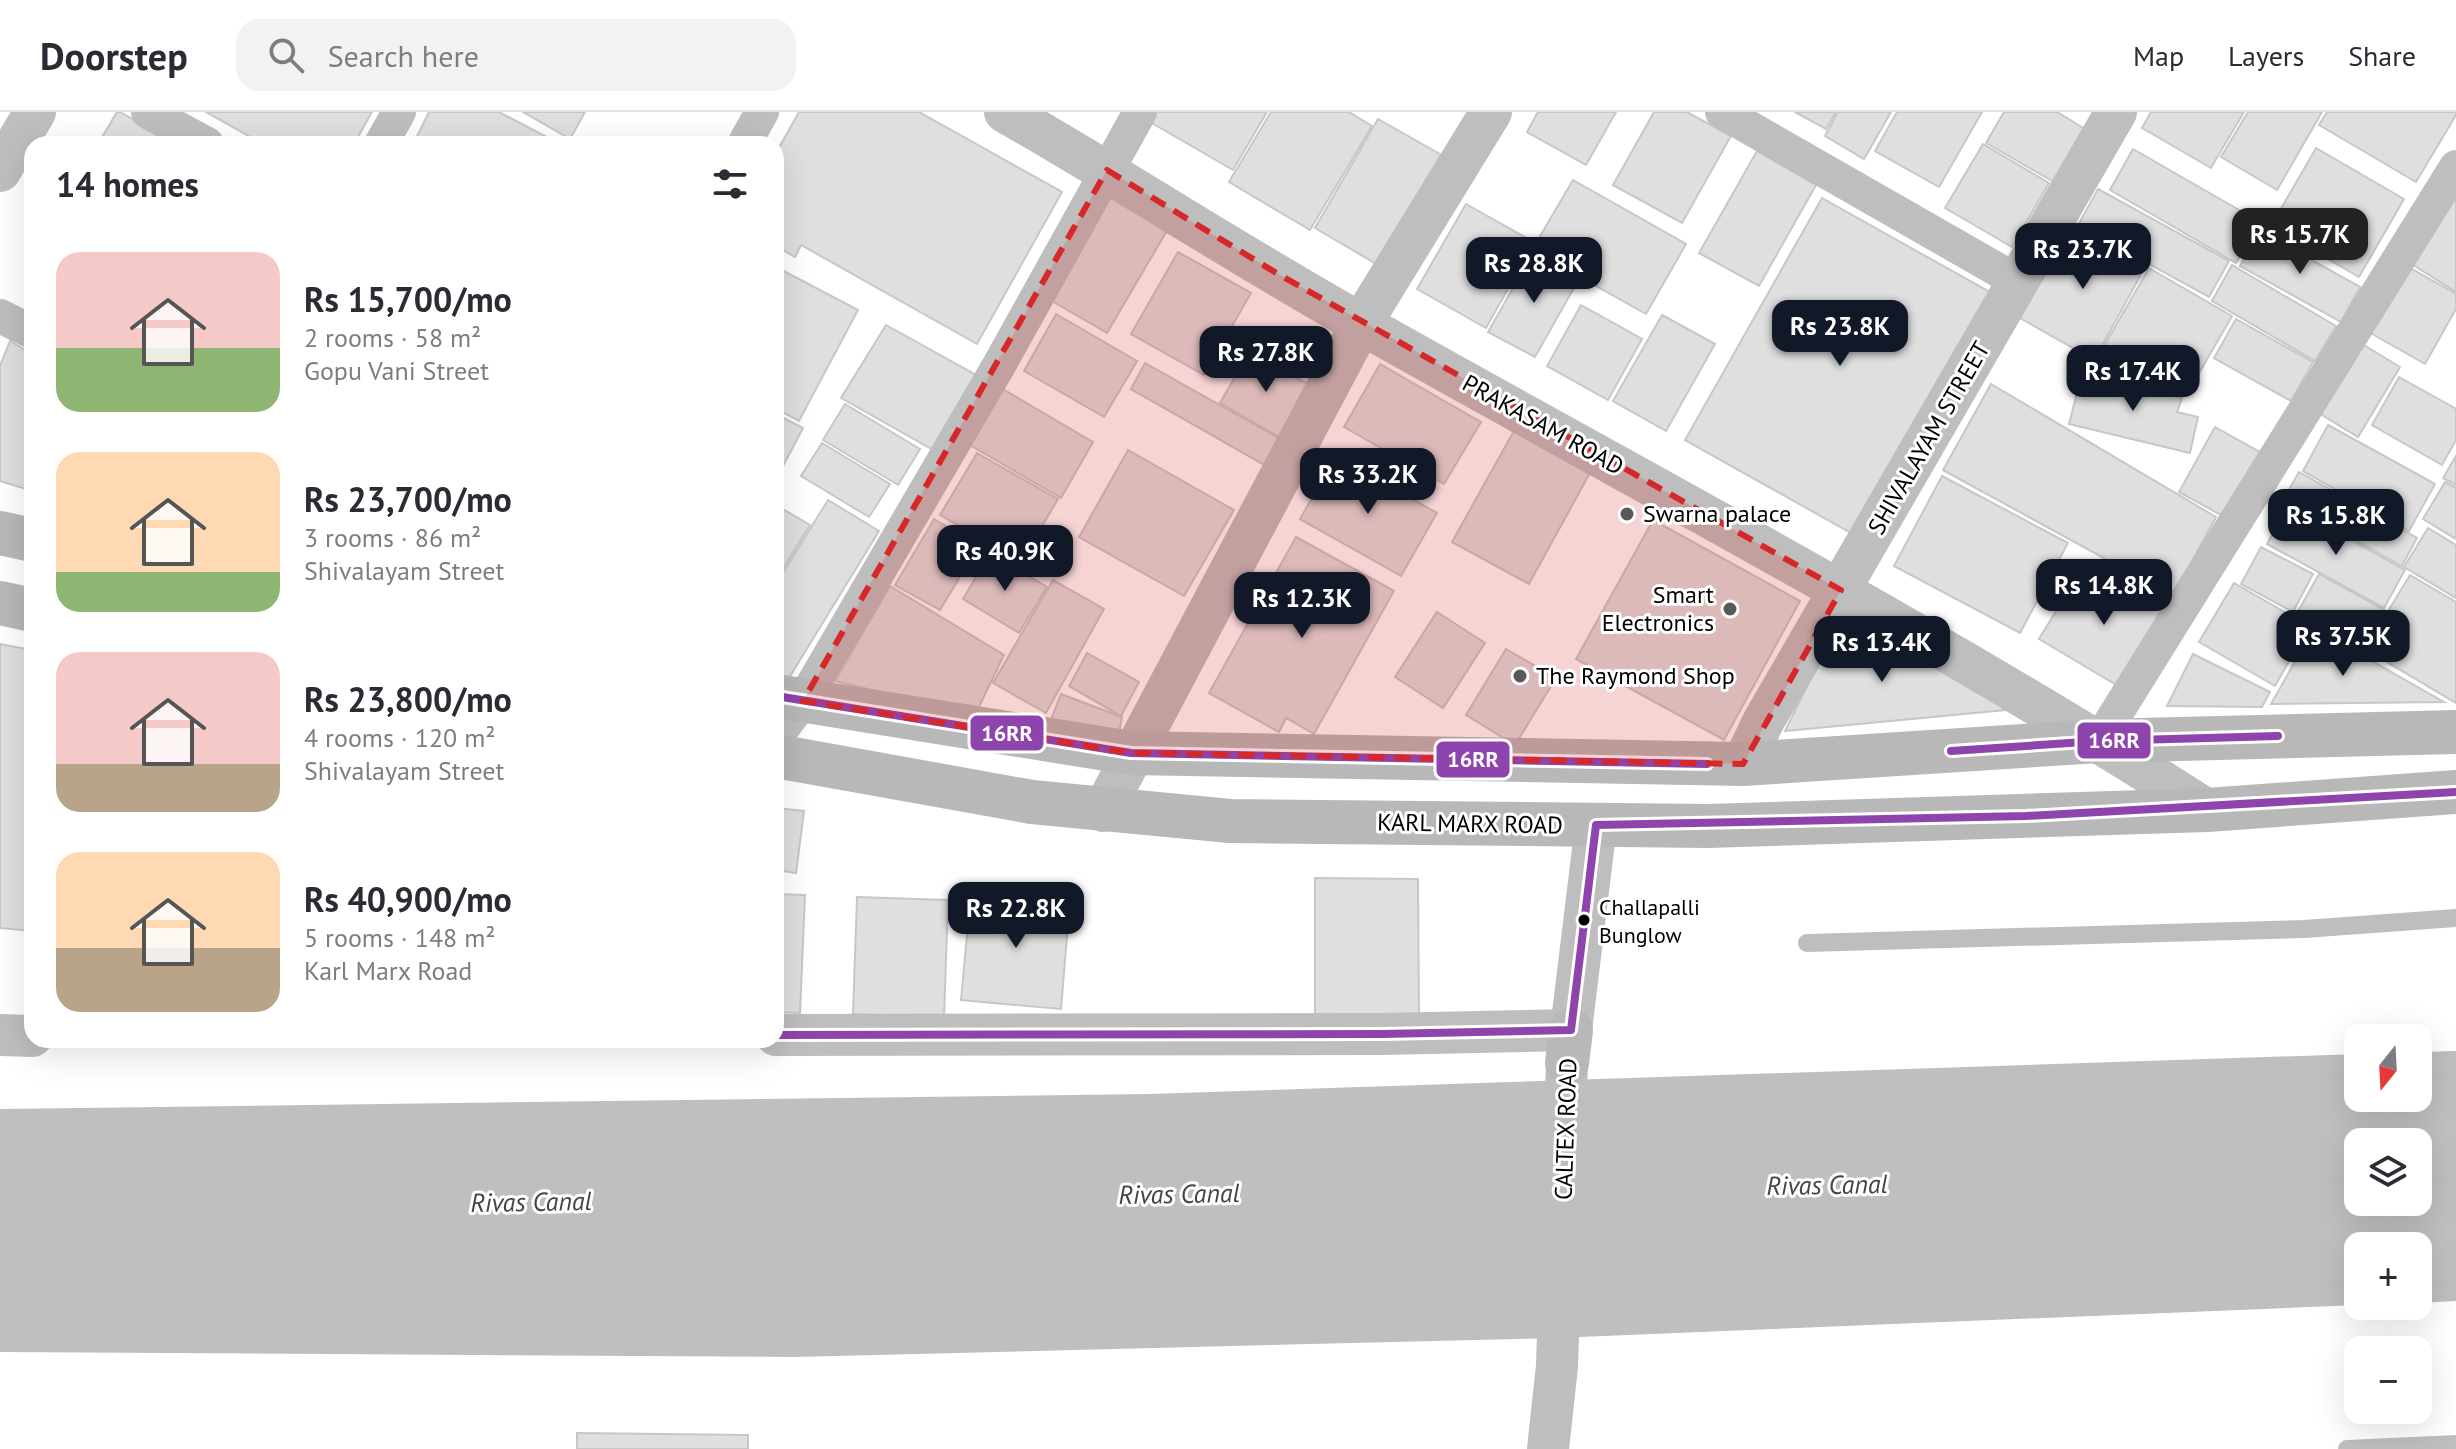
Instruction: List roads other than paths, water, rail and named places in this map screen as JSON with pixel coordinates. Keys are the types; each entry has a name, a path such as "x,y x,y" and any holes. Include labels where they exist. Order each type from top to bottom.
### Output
{"main road":[{"path":"0,533 24,538"},
{"path":"0,603 24,608"},
{"path":"790,699 1131,753 1743,764 2099,741 2456,732"},
{"name":"KARL MARX ROAD","path":"784,757 1103,811 1230,821 1708,826 2207,810 2456,792"},
{"name":"CALTEX ROAD","path":"1596,825 1601,761"}],"street":[{"path":"0,171 35,112"},
{"path":"148,112 192,136"},
{"path":"386,136 399,112"},
{"path":"748,136 762,112"},
{"name":"PRAKASAM ROAD","path":"1005,112 1361,324 1841,590 2099,741 2207,810"},
{"path":"790,699 1140,112"},
{"path":"1103,811 1131,753 1361,324 1491,112"},
{"path":"1722,112 2019,282"},
{"name":"SHIVALAYAM STREET","path":"1743,764 1763,722 2116,112"},
{"path":"2099,741 2456,167"},
{"path":"0,316 24,328"},
{"name":"CALTEX ROAD","path":"1548,1449 1557,1366 1569,1047 1596,825"},
{"path":"784,1035 1382,1034 1569,1047"},
{"path":"0,1035 24,1036"}],"lane":[{"path":"1807,943 2304,929 2456,918"},
{"path":"2347,1449 2456,1444"}],"water":[{"name":"Rivas Canal","path":"2456,1051 2456,1301 2432,1302 2432,1232 2344,1232 2344,1306 1555,1338 794,1357 0,1352 0,1109 1149,1094 2344,1054 2344,1112 2432,1112 2432,1052"}],"place":[{"name":"Swarna palace","path":"1627,514"},
{"name":"Smart Electronics","path":"1730,609"},
{"name":"The Raymond Shop","path":"1520,676"},
{"name":"Challapalli Bunglow","path":"1584,920"}]}
